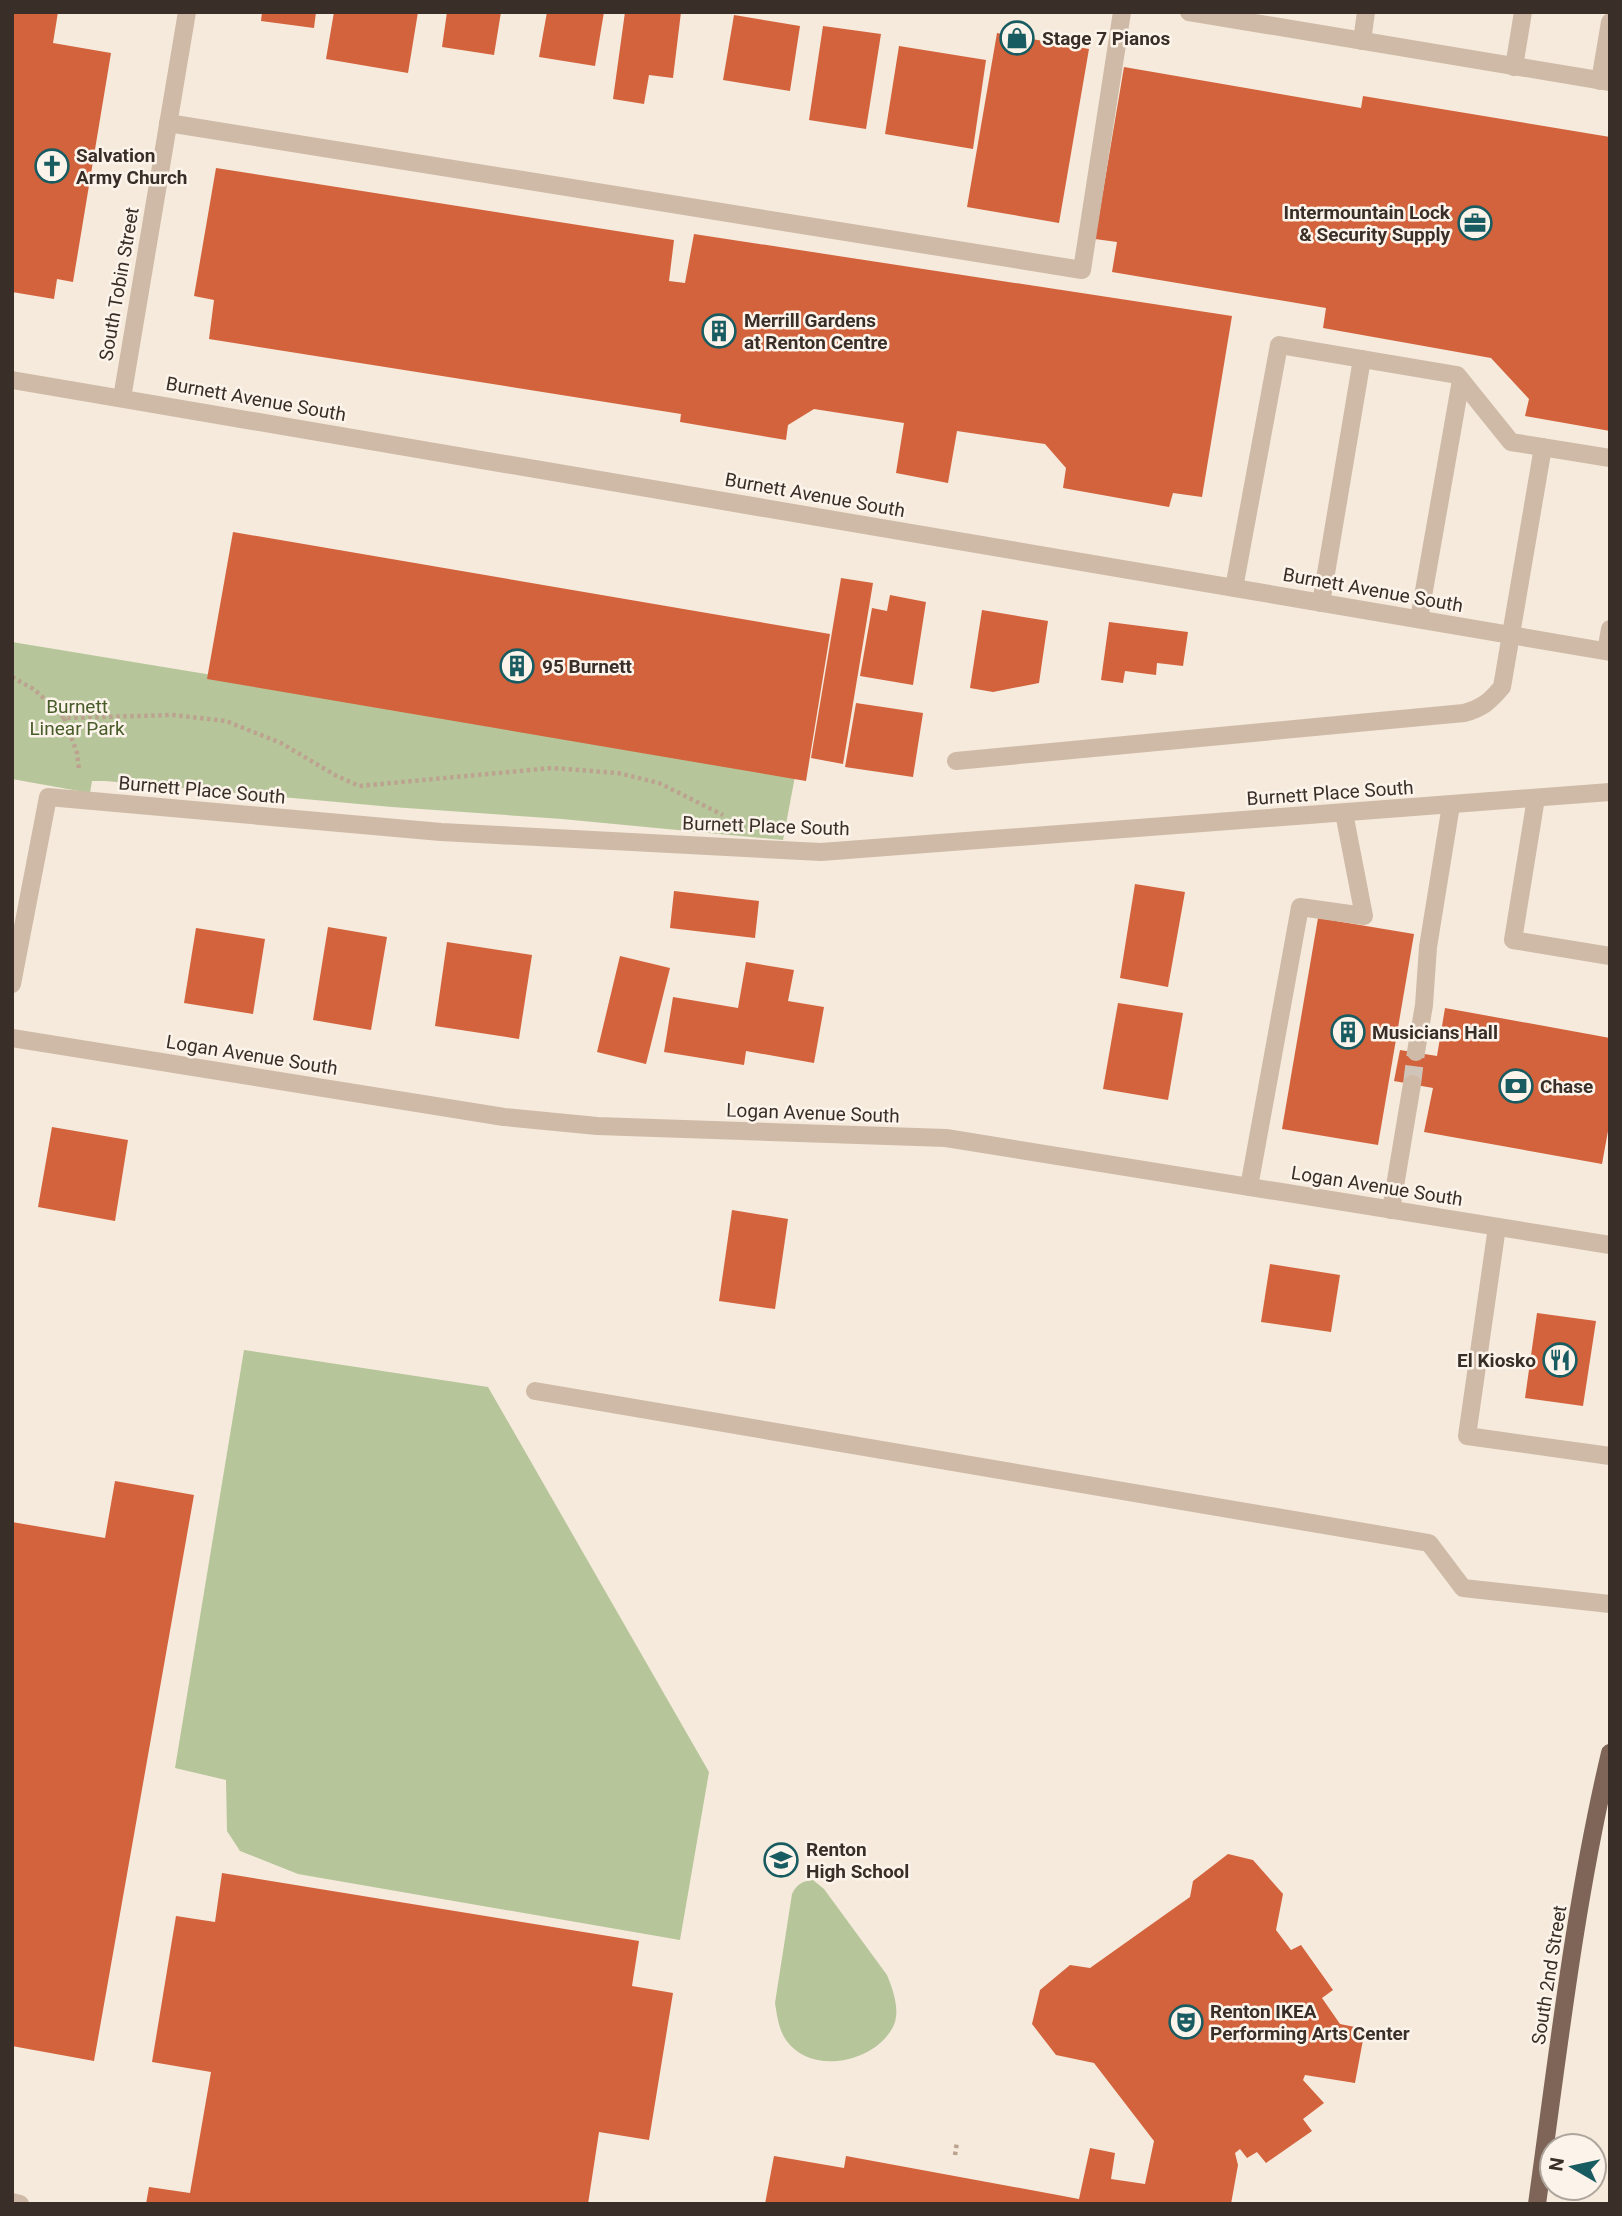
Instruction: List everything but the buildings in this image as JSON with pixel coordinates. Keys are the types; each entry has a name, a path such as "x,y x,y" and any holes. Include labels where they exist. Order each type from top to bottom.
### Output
{"main road":[{"name":"South 2nd Street","path":"1537,2204 1595,1816 1610,1753"}],"street":[{"name":"South Tobin Street","path":"122,398 187,12"},
{"path":"168,123 1082,270 1122,12"},
{"path":"1189,12 1605,81 1610,22"},
{"path":"1362,41 1366,12"},
{"path":"1514,66 1523,12"},
{"path":"1234,588 1279,345 1457,375 1511,442 1610,458"},
{"path":"1321,603 1362,359"},
{"name":"Burnett Avenue South","path":"12,380 1608,651"},
{"path":"1419,619 1461,380"},
{"path":"956,761 1464,713 1479,709 1502,687 1543,447"},
{"path":"1608,651 1610,629"},
{"name":"Burnett Place South","path":"12,984 48,797 440,832 821,852 1610,792"},
{"path":"1536,798 1513,940 1610,956"},
{"path":"1416,1052 1424,1005 1428,947 1451,805"},
{"path":"1249,1187 1300,907 1364,916 1344,813"},
{"name":"Logan Avenue South","path":"12,1038 504,1116 597,1126 946,1138 1610,1245"},
{"path":"1391,1210 1412,1084"},
{"path":"1497,1227 1467,1436 1610,1456"},
{"path":"536,1391 1429,1543 1464,1588 1610,1604"},
{"path":"12,2202 20,2204"}],"path":[{"path":"12,677 36,690 64,718 77,753 83,800"},
{"path":"64,718 173,715 226,722 281,743 359,786 552,768 618,773 659,783 738,822 751,849"},
{"path":"955,2155 957,2143"}],"green space":[{"name":"Burnett Linear Park","path":"12,642 796,771 783,840 105,781 92,781 90,793 12,779"},
{"path":"244,1350 488,1387 709,1772 680,1940 298,1874 240,1851 227,1831 226,1780 175,1768"},
{"path":"813,1880 824,1889 887,1975 895,2001 895,2021 884,2039 872,2049 842,2060 811,2058 797,2051 784,2036 775,2003 792,1894 800,1884"}],"tunnel":[{"path":"1412,1084 1416,1052"}],"place":[{"name":"Stage 7 Pianos","path":"1017,38"},
{"name":"Salvation Army Church","path":"52,166"},
{"name":"Intermountain Lock & Security Supply","path":"1475,223"},
{"name":"Merrill Gardens at Renton Centre","path":"719,331"},
{"name":"95 Burnett","path":"517,666"},
{"name":"Musicians Hall","path":"1348,1032"},
{"name":"Chase","path":"1516,1086"},
{"name":"El Kiosko","path":"1560,1360"},
{"name":"Renton High School","path":"781,1860"},
{"name":"Renton IKEA Performing Arts Center","path":"1186,2022"}]}
